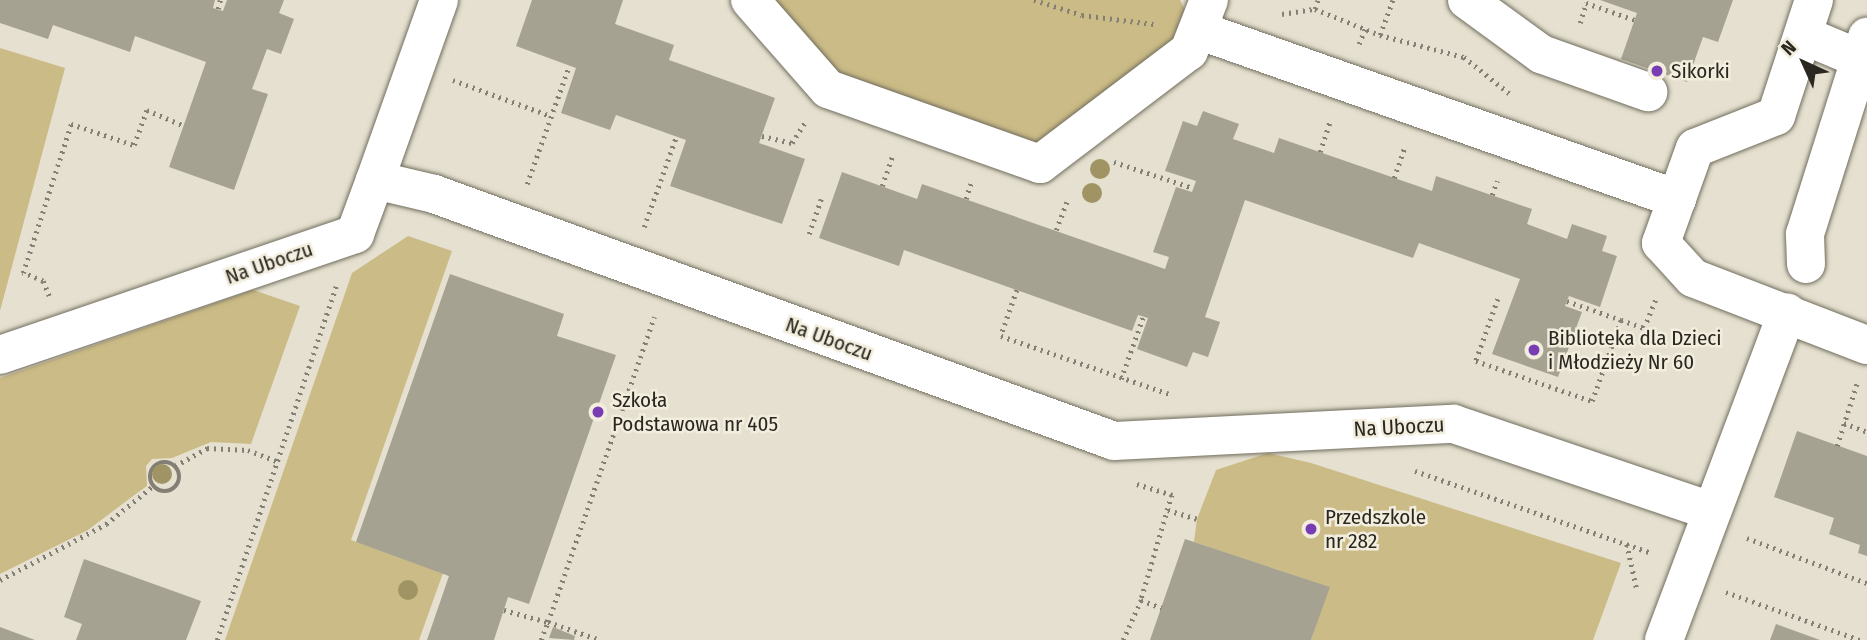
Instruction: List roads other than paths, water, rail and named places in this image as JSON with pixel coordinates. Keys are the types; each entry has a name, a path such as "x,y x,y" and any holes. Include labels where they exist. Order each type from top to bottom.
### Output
{"street":[{"path":"750,0 828,89 1040,163 1189,51 1204,15 1677,199"},
{"path":"1467,0 1541,54 1648,92"},
{"path":"1814,0 1776,116 1695,148 1661,243 1693,278 1787,312 1863,360"},
{"path":"375,180 436,1"},
{"path":"1802,36 1864,48 1805,234 1806,264"},
{"name":"Na Uboczu","path":"0,355 355,234 375,180 434,194 1114,441 1454,424 1709,517"},
{"path":"1664,640 1787,312"}],"place":[{"name":"Sikorki","path":"1657,71"},
{"name":"Biblioteka dla Dzieci i Młodzieży Nr 60","path":"1534,350"},
{"name":"Szkoła Podstawowa nr 405","path":"598,412"},
{"name":"Przedszkole nr 282","path":"1311,529"}]}
